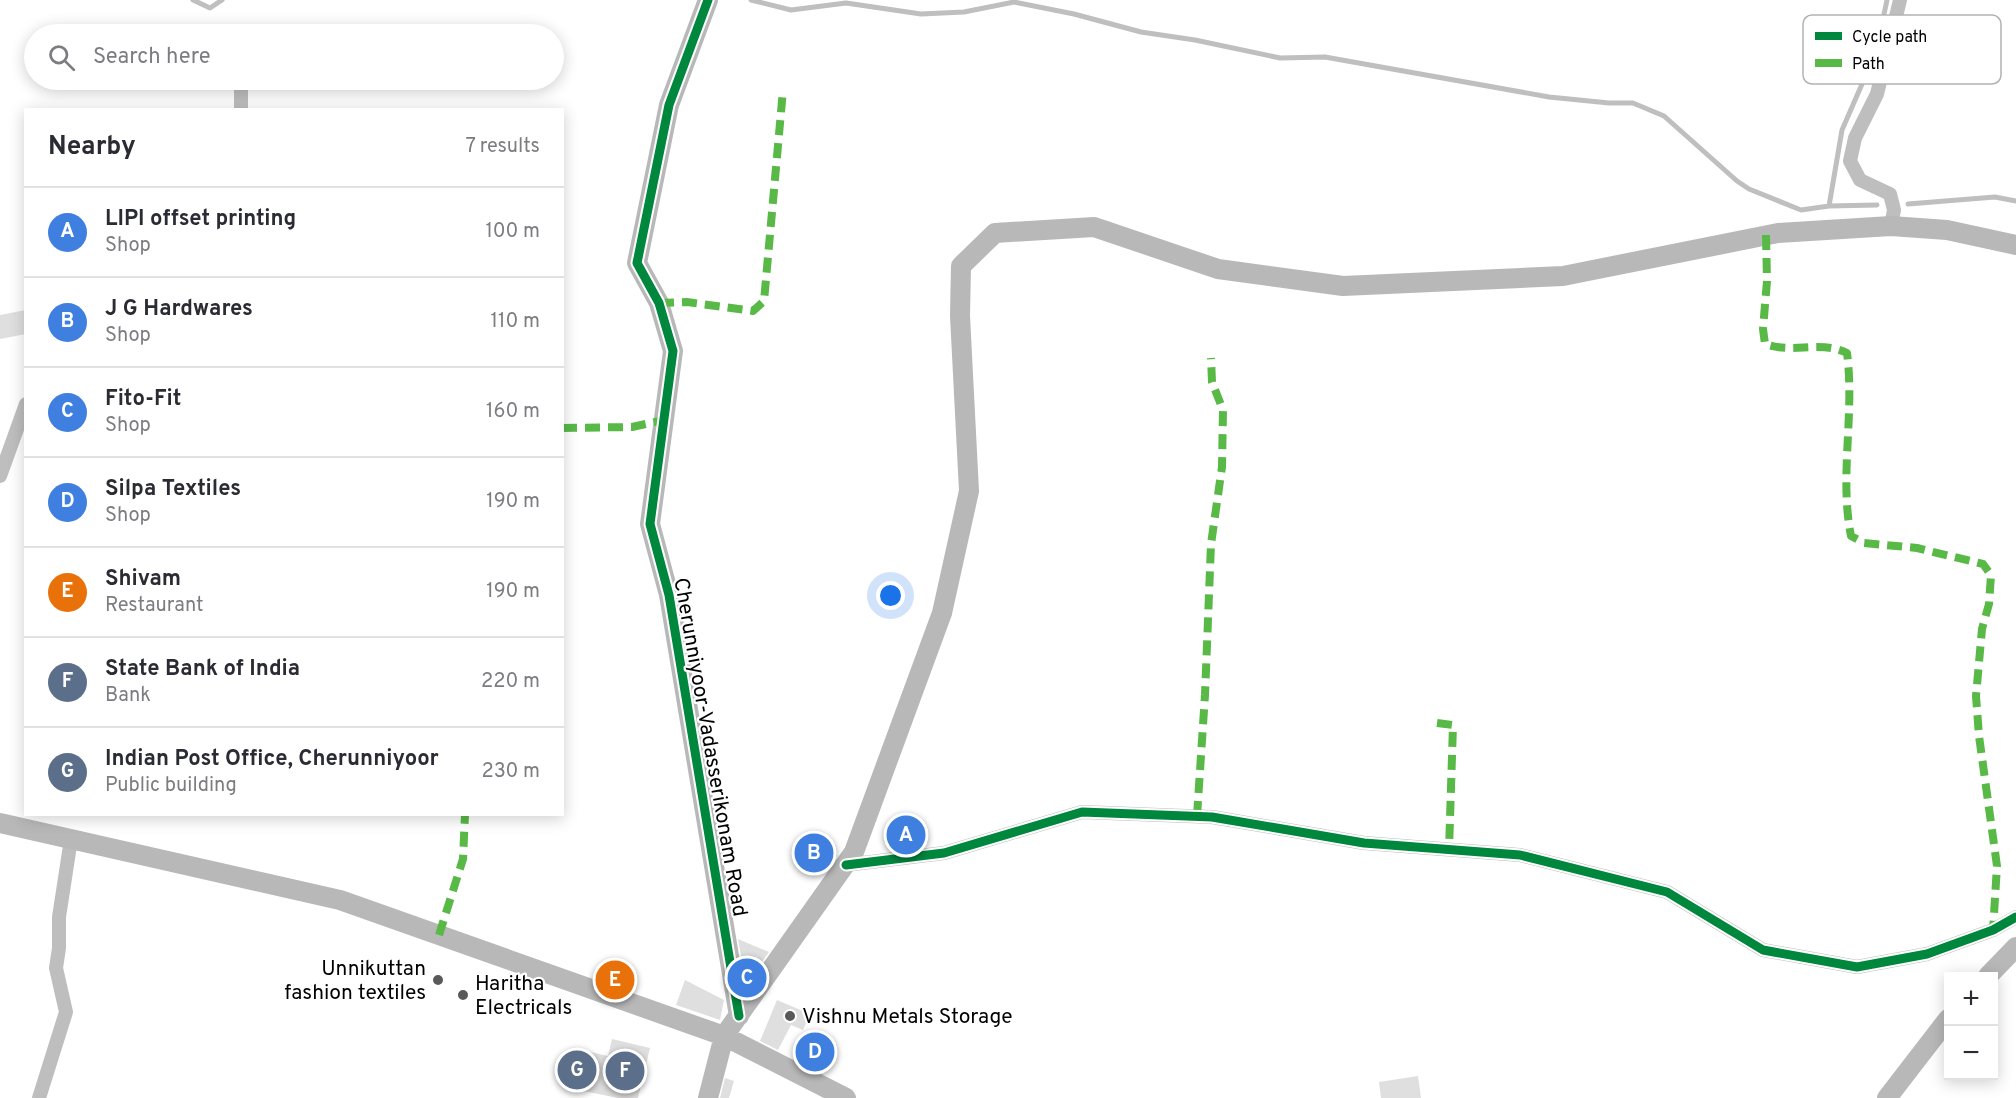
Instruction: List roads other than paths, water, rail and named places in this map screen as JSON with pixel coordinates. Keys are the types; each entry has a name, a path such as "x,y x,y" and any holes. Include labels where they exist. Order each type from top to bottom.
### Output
{"main road":[{"name":"Cherunniyoor-Vadasserikonam Road","path":"708,0 669,105 637,263 659,303 673,351 650,524 669,595 739,1016"},
{"path":"708,1098 724,1036 854,852 942,613 969,491 960,316 961,266 995,232 1094,227 1218,269 1343,286 1563,276 1779,233 1891,226 1947,230 2016,245"},
{"path":"0,823 340,900 724,1036 846,1098"},
{"path":"1992,972 2016,947"},
{"path":"1887,1098 1944,1023"}],"street":[{"path":"1896,15 1900,0"},
{"path":"1879,84 1877,94 1855,138 1850,162 1860,180 1879,186 1890,194 1894,210 1891,226"},
{"path":"241,90 241,108"},
{"path":"0,476 24,410"},
{"path":"846,865 944,853 1082,812 1212,817 1364,843 1520,855 1666,892 1763,950 1857,967 1927,954 1994,930 2016,917"},
{"path":"39,1098 66,1012 56,968 59,948 59,917 71,839"}],"waterway":[{"path":"193,0 210,8 222,0"},
{"path":"751,0 791,10 846,3 921,14 964,12 1014,2 1074,14 1141,32 1195,40 1280,58 1325,57 1549,97 1633,103 1664,116 1749,189 1801,210 1829,206 1842,130 1862,84"},
{"path":"1884,15 1887,0"},
{"path":"1908,204 1995,197 2016,201"},
{"path":"1829,206 1877,205"}],"place":[{"name":"LIPI offset printing","path":"906,835"},
{"name":"J G Hardwares","path":"814,853"},
{"name":"Fito-Fit","path":"747,978"},
{"name":"Unnikuttan fashion textiles","path":"438,980"},
{"name":"Shivam","path":"615,980"},
{"name":"Haritha Electricals","path":"463,995"},
{"name":"Vishnu Metals Storage","path":"790,1016"},
{"name":"Silpa Textiles","path":"815,1052"},
{"name":"Indian Post Office, Cherunniyoor","path":"577,1070"},
{"name":"State Bank of India","path":"625,1071"}]}
